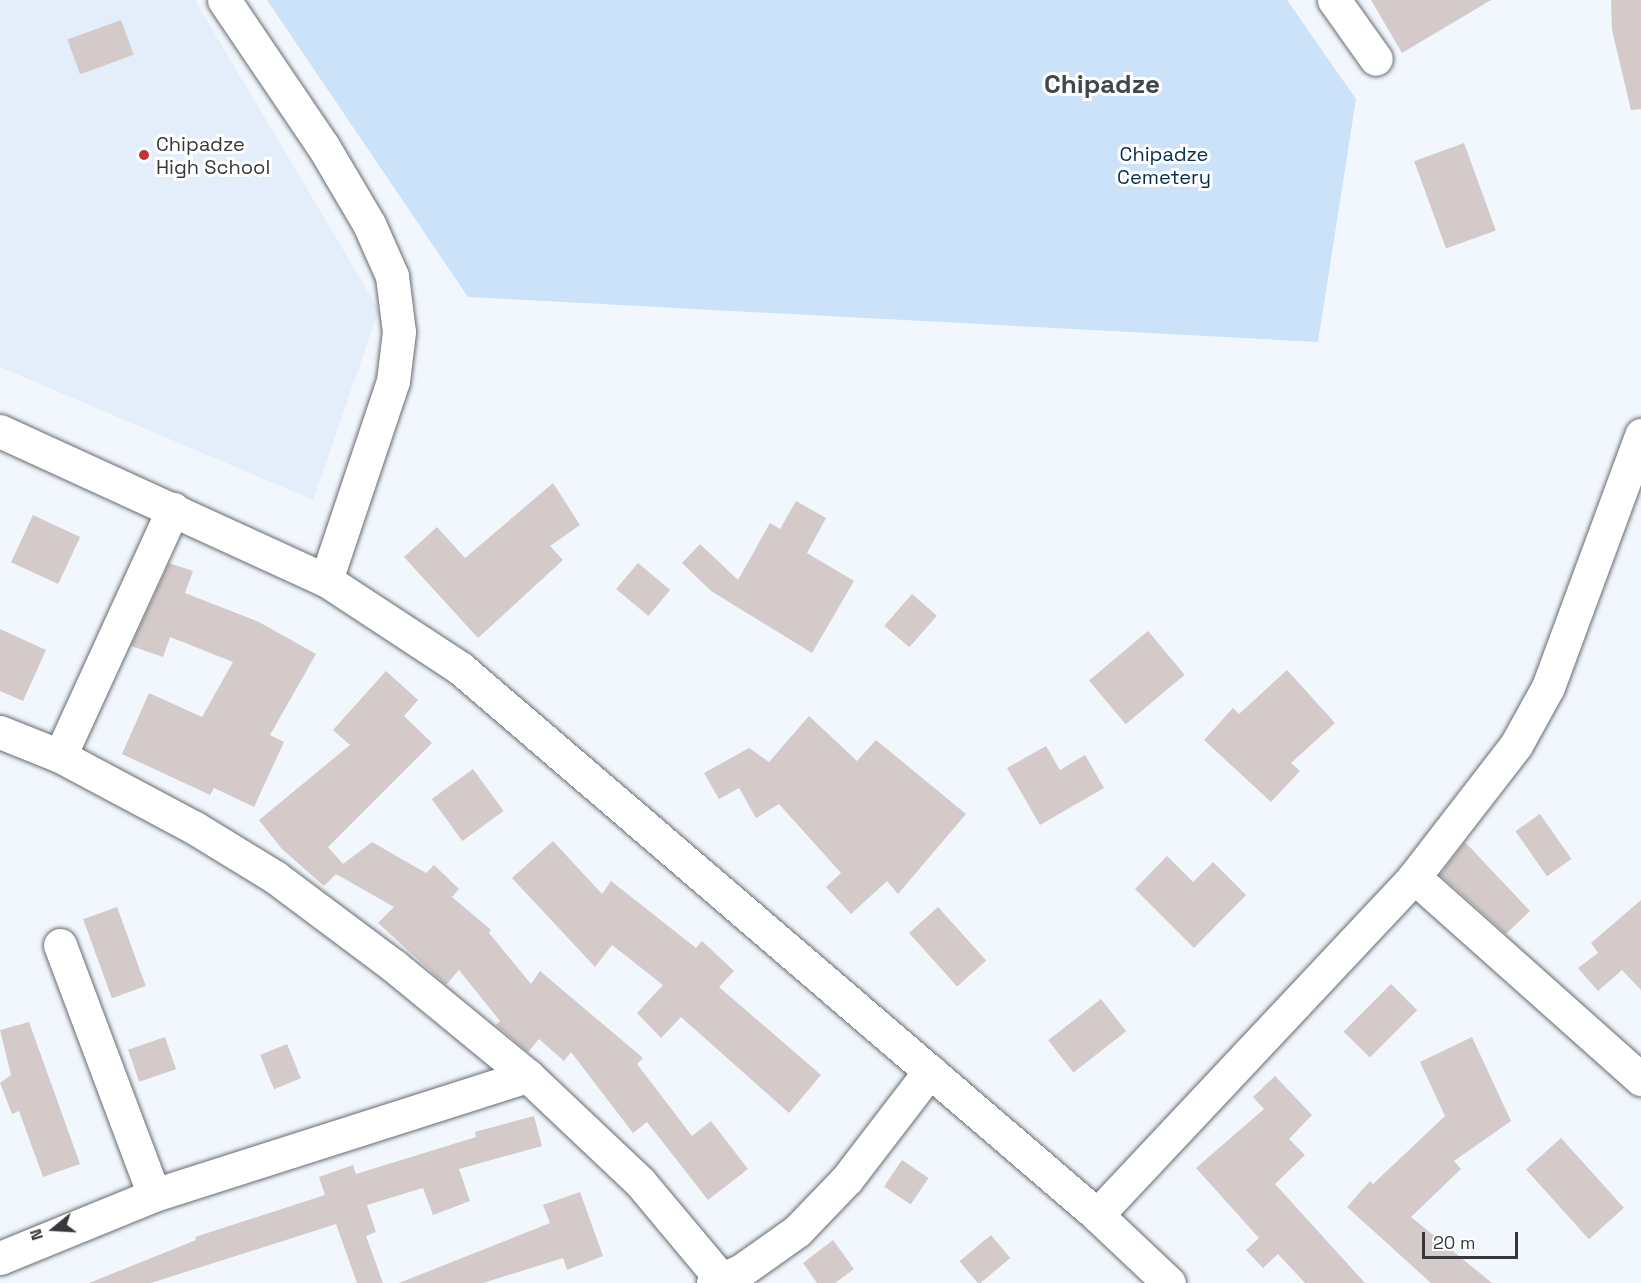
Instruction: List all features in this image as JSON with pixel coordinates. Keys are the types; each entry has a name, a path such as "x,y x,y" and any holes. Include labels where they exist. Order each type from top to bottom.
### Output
{"street":[{"path":"224,0 324,146 369,224 392,276 399,332 393,381 326,580"},
{"path":"1334,0 1376,59"},
{"path":"0,431 326,580 460,668 1097,1215 1169,1283"},
{"path":"1097,1215 1414,877 1516,745 1548,687 1641,435"},
{"path":"60,756 172,509"},
{"path":"0,732 60,756 195,828 275,877 528,1076 640,1182 731,1279 797,1231 847,1179 930,1071"},
{"path":"1414,877 1641,1079"},
{"path":"60,945 154,1195"},
{"path":"0,1258 154,1195 528,1076"}],"shaded area":[{"name":"Chipadze High School","path":"0,0 195,0 379,310 313,500 0,367"}],"green space":[{"name":"Chipadze Cemetery","path":"267,0 1287,0 1356,99 1318,342 468,297"}],"building":[{"path":"1371,0 1491,0 1402,53"},
{"path":"1611,0 1641,0 1641,109 1631,110 1612,30"},
{"path":"121,20 134,55 80,74 67,39"},
{"path":"1464,143 1496,230 1446,249 1414,161"},
{"path":"553,483 580,525 550,546 563,560 478,638 404,557 437,527 465,558"},
{"path":"796,501 826,518 807,553 854,581 812,653 711,591 682,563 700,544 738,580 770,523 780,529"},
{"path":"33,515 80,537 58,584 11,562"},
{"path":"169,563 193,571 185,593 259,622 316,654 270,735 284,742 254,807 214,788 210,795 122,754 149,693 202,717 233,662 170,637 163,657 131,646"},
{"path":"638,563 670,590 648,616 616,589"},
{"path":"912,594 937,616 909,647 884,626"},
{"path":"0,629 46,650 23,701 0,691"},
{"path":"1148,631 1185,675 1126,724 1089,680"},
{"path":"1287,670 1335,723 1291,763 1300,771 1271,802 1204,740 1233,708 1239,714"},
{"path":"386,671 418,700 404,716 432,743 328,847 343,864 372,842 426,873 434,865 459,889 452,897 491,930 489,933 531,984 540,971 643,1058 637,1064 692,1136 711,1121 748,1169 708,1200 647,1122 633,1133 571,1052 564,1061 539,1039 528,1052 496,1025 500,1021 459,970 446,985 378,923 394,907 336,874 324,886 282,849 259,820 350,745 333,730"},
{"path":"809,716 857,761 876,740 966,814 898,894 887,881 851,914 826,887 841,873 779,804 756,818 739,788 719,799 704,773 749,748 769,762"},
{"path":"1046,746 1060,770 1085,755 1104,788 1040,825 1007,768"},
{"path":"473,769 504,811 462,841 432,799"},
{"path":"1540,814 1572,859 1547,876 1515,831"},
{"path":"553,841 602,894 611,881 696,948 702,941 734,971 719,987 821,1075 789,1113 681,1017 661,1038 637,1013 663,985 612,945 595,967 512,878"},
{"path":"1465,842 1530,911 1506,934 1440,875"},
{"path":"1167,856 1193,882 1213,862 1246,895 1194,948 1135,889"},
{"path":"1641,900 1641,990 1622,970 1598,991 1578,968 1598,953 1591,943"},
{"path":"117,907 146,986 112,998 83,919"},
{"path":"938,907 986,961 957,987 909,933"},
{"path":"1391,984 1417,1010 1370,1058 1344,1031"},
{"path":"1101,999 1126,1031 1073,1073 1048,1040"},
{"path":"29,1022 80,1164 43,1177 19,1111 12,1114 0,1083 11,1075 0,1030"},
{"path":"165,1037 176,1069 139,1082 128,1050"},
{"path":"1472,1037 1511,1121 1454,1161 1461,1169 1411,1217 1492,1283 1431,1283 1347,1207 1370,1181 1373,1184 1445,1116 1420,1062"},
{"path":"287,1044 301,1078 274,1089 260,1055"},
{"path":"1275,1076 1312,1115 1289,1139 1305,1155 1275,1184 1365,1283 1305,1283 1278,1254 1263,1268 1246,1250 1259,1238 1196,1168 1264,1109 1253,1097"},
{"path":"534,1116 542,1146 459,1169 470,1201 433,1215 423,1188 367,1205 376,1232 366,1236 383,1283 357,1283 336,1224 151,1283 89,1283 196,1240 195,1237 325,1195 319,1177 353,1165 356,1174 476,1137 475,1132"},
{"path":"1561,1138 1624,1208 1589,1239 1526,1169"},
{"path":"902,1160 929,1178 911,1204 884,1187"},
{"path":"580,1192 603,1256 567,1270 563,1258 483,1283 399,1283 550,1223 543,1205"},
{"path":"991,1235 1010,1258 980,1283 978,1283 960,1261"},
{"path":"833,1240 854,1269 835,1283 817,1283 803,1263"}],"place":[{"name":"Chipadze High School","path":"144,155"}],"district":[{"name":"Chipadze","path":"1102,85"}]}
